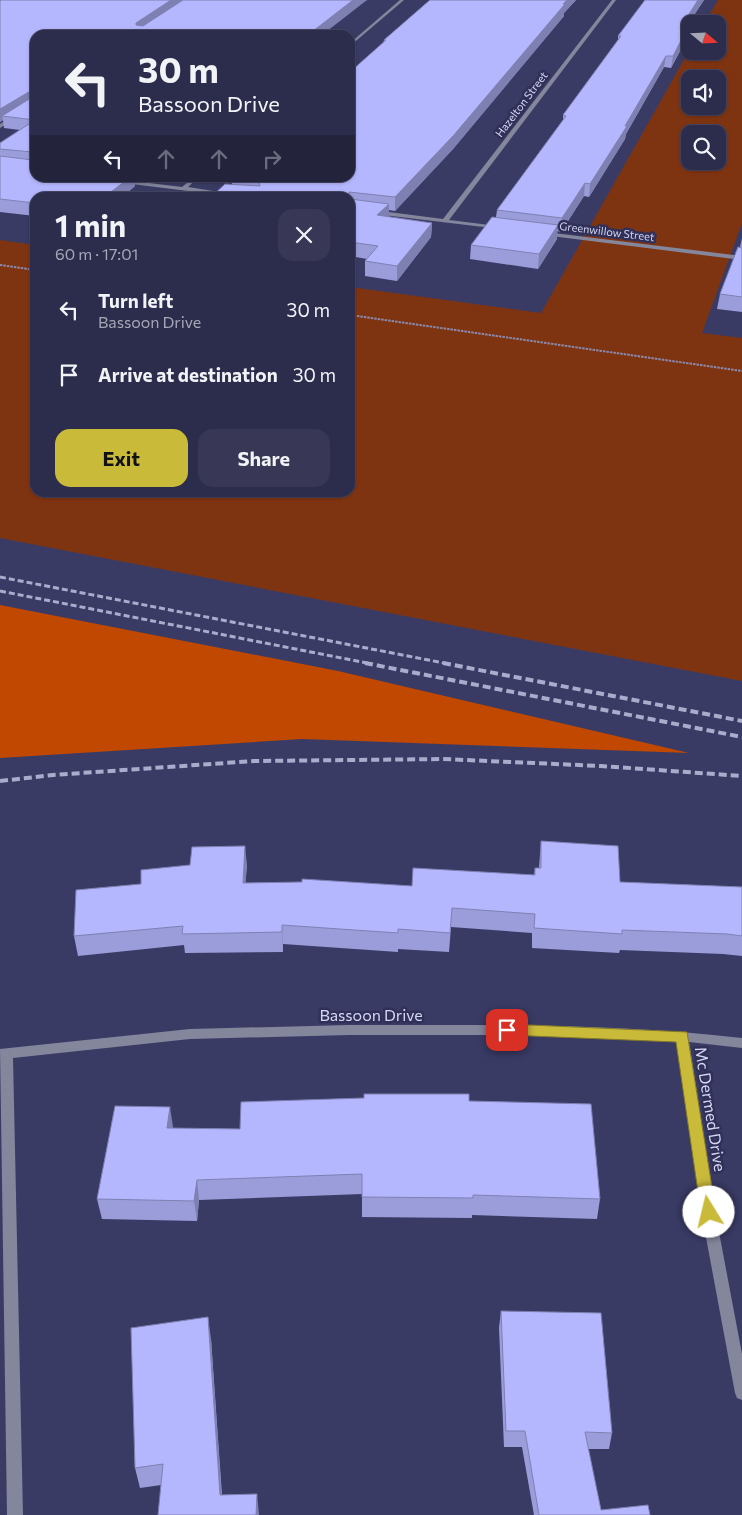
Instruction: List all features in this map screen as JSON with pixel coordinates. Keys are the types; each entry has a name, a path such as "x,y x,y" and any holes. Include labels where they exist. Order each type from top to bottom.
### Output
{"street":[{"path":"355,41 402,0"},
{"name":"Hazelton Street","path":"444,221 614,0"},
{"path":"0,126 30,107"},
{"path":"133,182 215,192"},
{"path":"184,188 191,182"},
{"path":"355,210 504,228"},
{"name":"Greenwillow Street","path":"534,232 742,258"},
{"name":"Bassoon Drive","path":"4,1054 190,1034 349,1030 507,1030 682,1036 742,1043"},
{"name":"Mc Dermed Drive","path":"682,1036 712,1232 742,1393"},
{"path":"4,1054 15,1515"}],"path":[{"path":"0,265 30,269"},
{"path":"355,316 742,371"}],"shaded area":[{"path":"718,0 742,0 742,223 702,333 742,338 742,681 0,538 0,240 30,244 30,497 355,497 355,288 541,313 684,60 726,60 726,15 709,15"},
{"path":"0,605 338,671 689,753 302,739 0,758"}],"building":[{"path":"171,0 136,23 136,25 143,26 183,0 353,0 314,30 30,30 30,91 0,109 0,1"},
{"path":"430,0 567,0 453,136 395,197 355,192 216,192 225,184 260,186 259,182 355,182 355,68 386,40 384,40"},
{"path":"645,0 698,0 688,15 681,15 681,41 673,56 666,56 625,126 627,126 590,184 585,183 562,218 497,210 566,116 563,115 621,36 618,36"},
{"path":"30,98 30,119 2,116"},
{"path":"30,123 30,152 0,149 0,143"},
{"path":"0,156 30,160 30,182 124,182 111,192 30,192 30,202 0,199"},
{"path":"355,200 389,204 377,215 432,223 397,266 365,261 378,246 355,243"},
{"path":"492,217 558,225 539,254 471,245"},
{"path":"738,247 742,248 742,297 720,294"},
{"path":"541,841 618,846 620,882 742,887 742,936 622,930 622,934 534,928 535,914 452,908 450,933 398,929 398,933 282,925 282,932 182,934 183,926 74,936 76,890 141,884 141,870 190,865 192,847 245,846 243,883 302,882 302,879 412,886 413,868 535,875 535,868 541,868"},
{"path":"364,1094 469,1094 469,1101 591,1104 600,1199 473,1195 473,1198 362,1197 362,1174 197,1180 194,1201 97,1199 115,1106 170,1107 167,1128 240,1129 241,1102 364,1098"},
{"path":"501,1311 601,1313 612,1433 585,1432 601,1510 648,1505 650,1515 539,1515 525,1431 506,1431"},
{"path":"208,1317 220,1495 257,1494 256,1515 158,1515 163,1464 135,1468 131,1328"}],"railway":[{"path":"0,577 449,664"},
{"path":"0,591 372,664"},
{"path":"365,663 742,737"},
{"path":"443,663 742,721"},
{"path":"0,781 53,775 254,761 443,759 601,766 742,776"}],"route":[{"path":"507,1030 682,1036 709,1212"}]}
